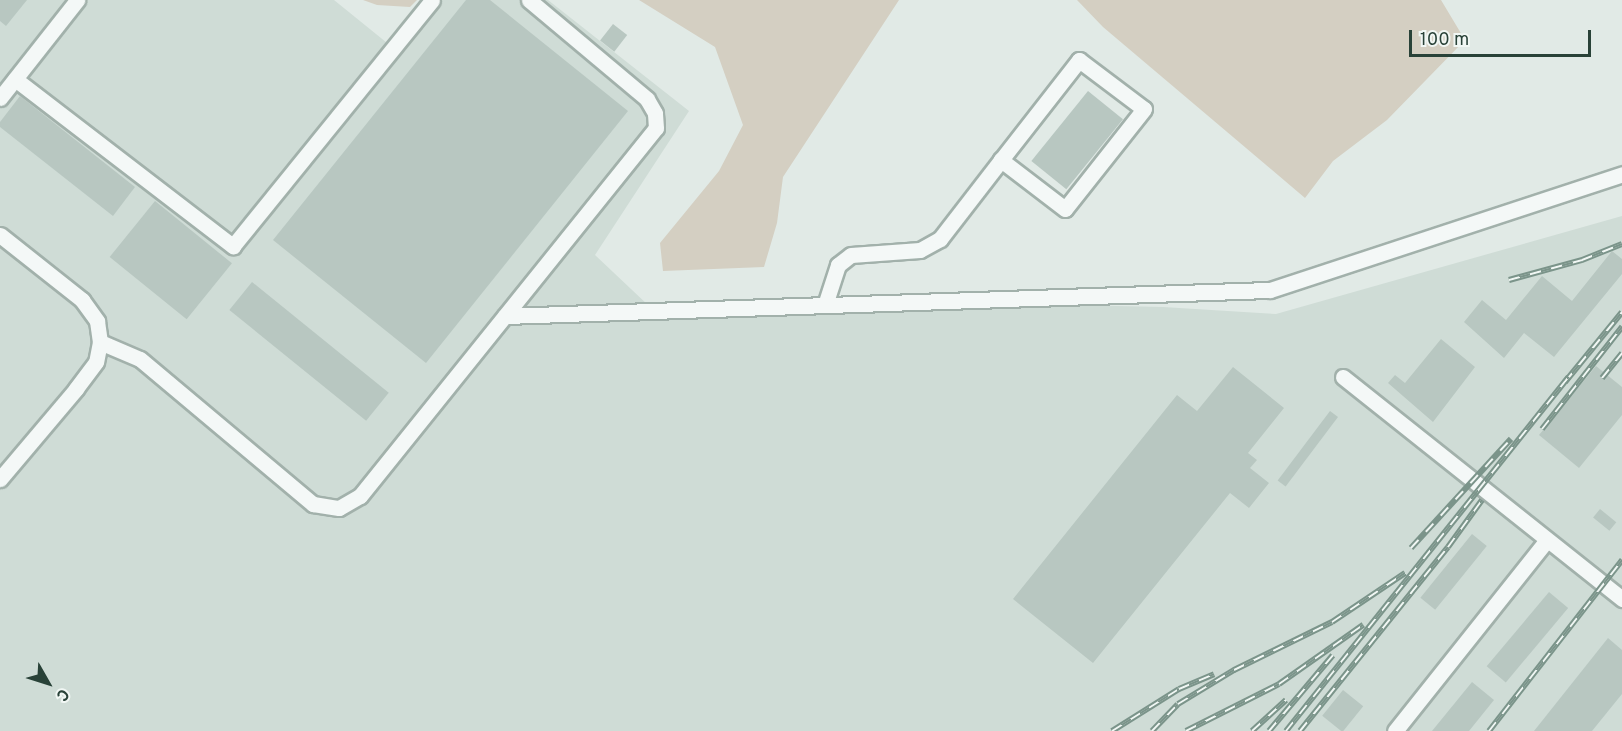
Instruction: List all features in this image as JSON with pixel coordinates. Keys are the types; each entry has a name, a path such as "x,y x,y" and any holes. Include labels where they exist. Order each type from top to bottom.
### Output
{"street":[{"path":"0,99 77,0"},
{"path":"15,79 233,246 432,0"},
{"path":"100,342 140,359 314,504 339,508 360,496 656,128 655,113 647,99 529,0"},
{"path":"825,305 838,265 851,255 920,250 940,239 1001,160 1079,60 1144,109 1065,209 1001,160"},
{"path":"505,316 1270,290 1622,174"},
{"path":"0,235 82,300 97,321 100,342 96,362 0,479"},
{"path":"1343,377 1622,599"},
{"path":"1395,731 1547,540"}],"shaded area":[{"path":"0,0 334,0 397,51 439,0 548,0 689,111 595,255 649,306 942,302 1163,307 1276,314 1622,216 1622,731 0,731"},
{"path":"363,0 417,0 410,7 377,5"},
{"path":"639,0 899,0 783,177 777,223 764,267 663,271 660,243 719,171 743,125 715,47"},
{"path":"1077,0 1441,0 1465,40 1387,120 1333,161 1305,198 1103,27"}],"building":[{"path":"0,0 27,0 6,26 0,21"},
{"path":"466,0 490,0 628,111 426,363 273,240"},
{"path":"613,24 627,35 614,52 600,41"},
{"path":"1088,91 1123,119 1066,189 1031,161"},
{"path":"20,96 135,187 113,216 0,127 0,122"},
{"path":"155,201 232,263 187,319 110,257"},
{"path":"1612,251 1622,259 1622,274 1554,357 1524,333 1504,358 1464,322 1482,300 1506,320 1542,276 1572,301"},
{"path":"252,282 389,393 366,421 229,310"},
{"path":"1441,339 1475,367 1433,422 1388,383 1395,375 1405,383"},
{"path":"1596,366 1622,387 1622,415 1579,468 1539,435"},
{"path":"1233,367 1284,408 1248,453 1257,460 1250,468 1269,483 1249,508 1230,493 1093,663 1013,599 1177,395 1197,411"},
{"path":"1330,411 1338,417 1286,486 1278,480"},
{"path":"1600,509 1616,522 1609,531 1593,518"},
{"path":"1472,534 1487,546 1435,610 1420,598"},
{"path":"1549,592 1568,608 1506,682 1487,666"},
{"path":"1608,638 1622,650 1622,694 1592,731 1534,731"},
{"path":"1472,682 1494,700 1469,731 1432,731"},
{"path":"1343,690 1363,706 1343,731 1322,716"}],"railway":[{"path":"1509,280 1582,260 1622,244"},
{"path":"1565,382 1622,312"},
{"path":"1542,429 1622,327"},
{"path":"1602,378 1622,353"},
{"path":"1286,731 1569,377"},
{"path":"1411,548 1511,439"},
{"path":"1300,731 1448,547 1482,500"},
{"path":"1489,731 1622,560"},
{"path":"1152,731 1178,704 1234,670 1332,622 1405,573"},
{"path":"1186,731 1279,684 1363,625"},
{"path":"1269,731 1333,655"},
{"path":"1112,731 1179,689 1214,674"},
{"path":"1252,731 1286,700"}]}
